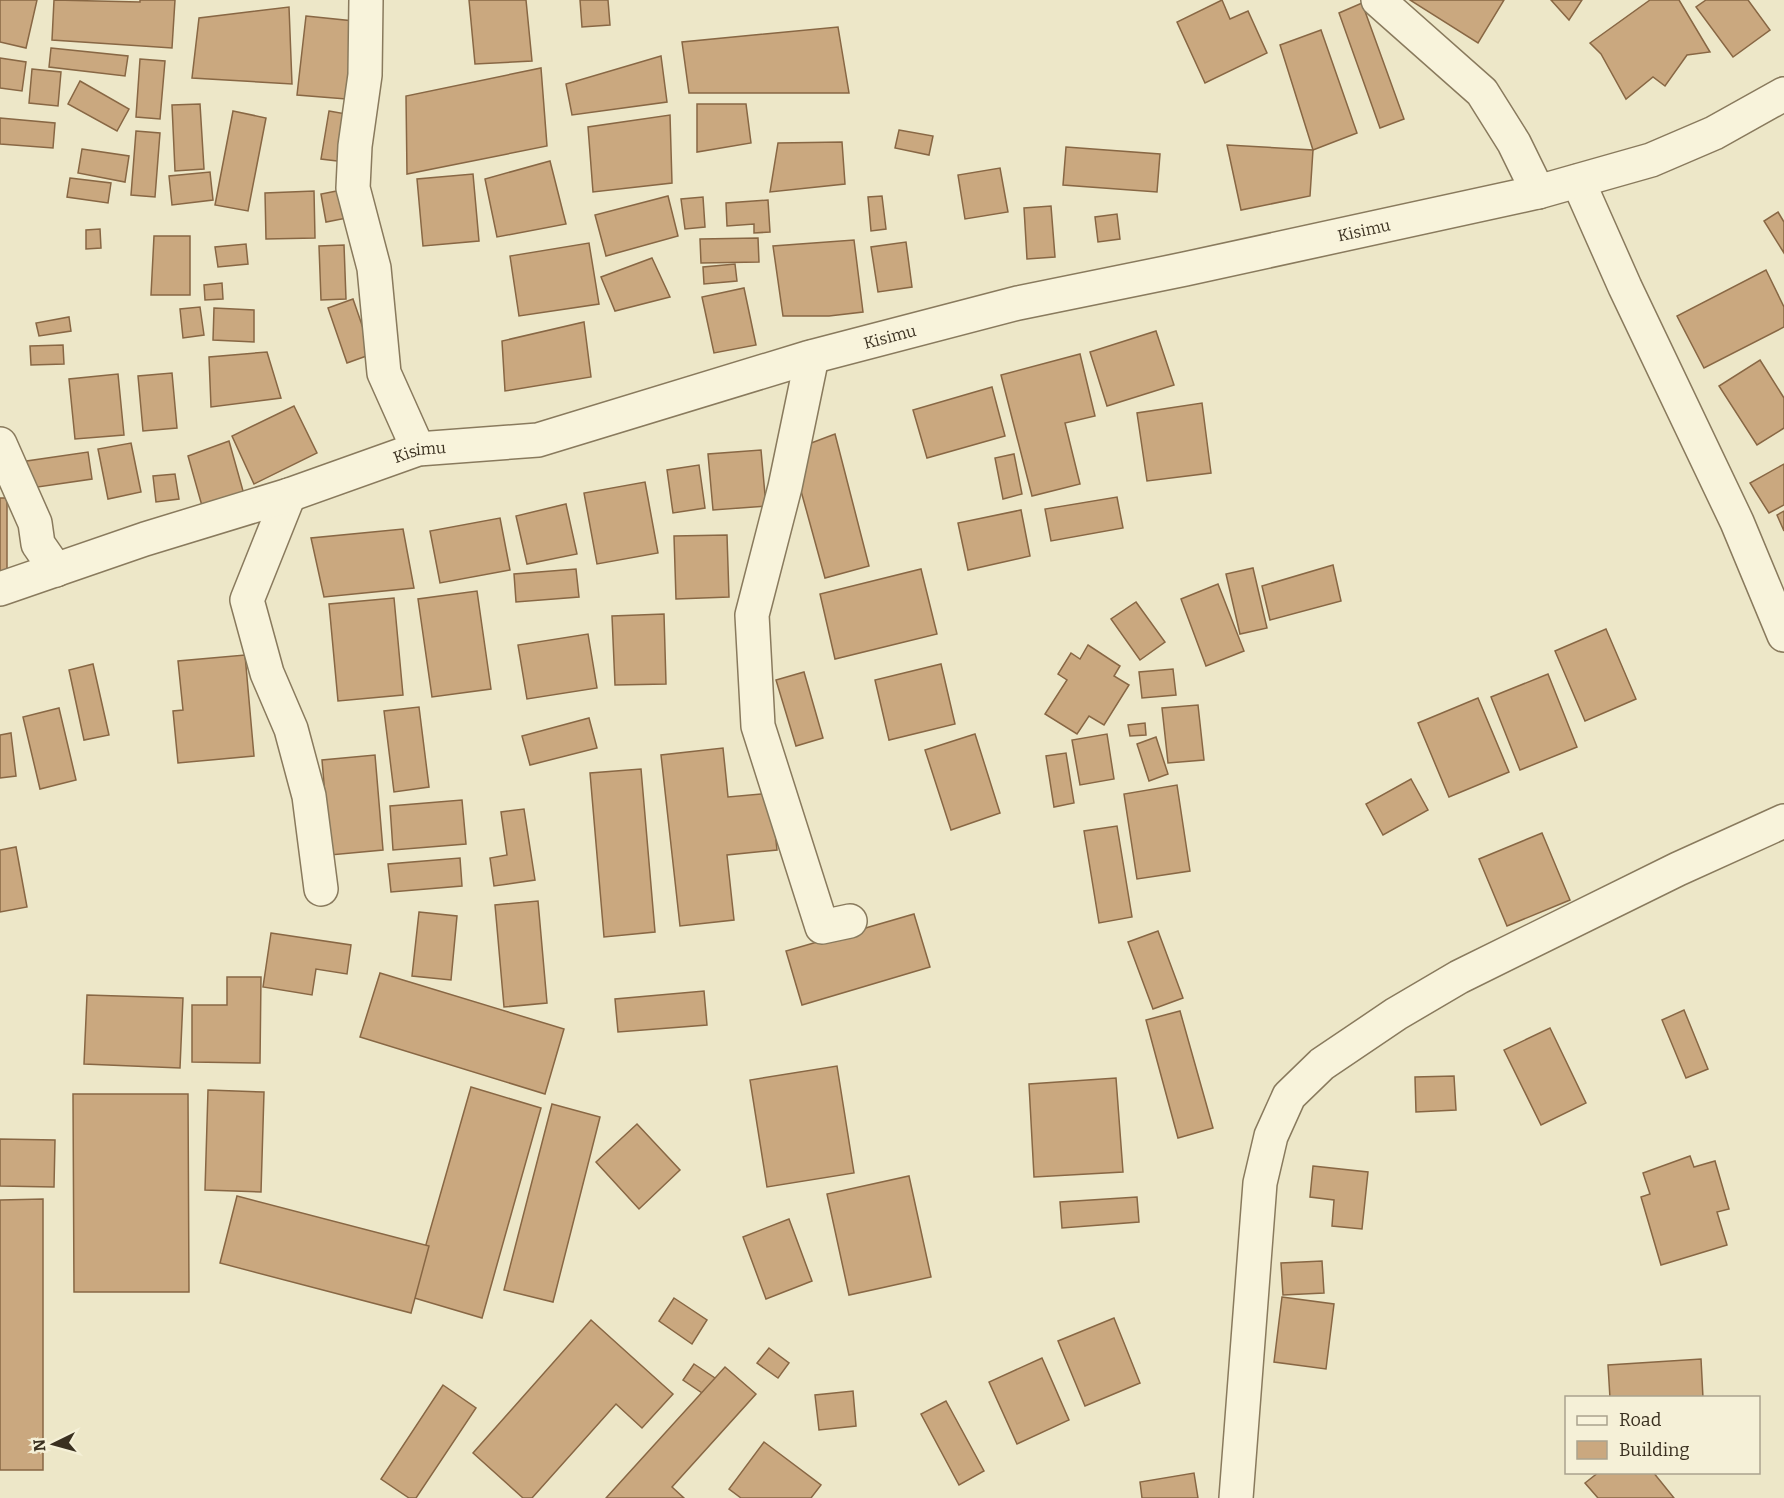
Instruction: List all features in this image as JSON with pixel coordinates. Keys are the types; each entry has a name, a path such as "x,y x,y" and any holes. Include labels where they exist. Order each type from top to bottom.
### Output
{"street":[{"path":"366,0 364,75 355,146 353,188 374,268 384,373 418,450"},
{"path":"1378,0 1482,92 1514,143 1538,192"},
{"name":"Kisimu","path":"0,589 145,539 289,495 418,450 538,440 812,357 1018,303 1218,262 1538,192 1578,181 1651,160 1714,133 1784,94"},
{"path":"1578,181 1625,287 1737,522 1784,635"},
{"path":"812,357 785,487 752,615 758,726 822,927 850,921"},
{"path":"0,444 35,523 38,544 56,570"},
{"path":"289,495 247,600 267,673 291,729 309,796 321,889"},
{"path":"1236,1498 1260,1183 1271,1136 1289,1096 1322,1064 1396,1014 1460,977 1678,869 1784,821"}],"building":[{"path":"0,0 37,0 26,48 0,42"},
{"path":"54,0 140,2 140,0 175,0 172,48 52,40"},
{"path":"469,0 526,0 532,61 475,64"},
{"path":"580,0 608,0 610,25 582,27"},
{"path":"1222,0 1230,19 1248,11 1267,53 1205,83 1177,22"},
{"path":"1410,0 1504,0 1478,43"},
{"path":"1551,0 1582,0 1569,20"},
{"path":"1650,0 1679,0 1710,52 1687,55 1665,86 1653,77 1626,99 1601,54 1590,43"},
{"path":"1706,0 1748,0 1770,30 1733,57 1696,7"},
{"path":"1362,3 1404,119 1380,128 1339,13"},
{"path":"289,7 292,84 192,78 199,18"},
{"path":"306,16 354,21 346,99 297,95"},
{"path":"838,27 849,93 689,93 682,42"},
{"path":"1321,30 1357,133 1313,150 1280,45"},
{"path":"51,48 128,56 125,76 49,67"},
{"path":"661,56 667,102 572,115 566,84"},
{"path":"0,58 26,62 22,91 0,88"},
{"path":"140,59 165,61 160,119 136,117"},
{"path":"541,68 547,146 407,174 406,96"},
{"path":"32,69 61,72 58,106 29,103"},
{"path":"80,81 129,109 117,131 68,104"},
{"path":"200,104 204,169 175,171 172,105"},
{"path":"697,104 746,104 751,143 697,152"},
{"path":"233,111 266,118 248,211 215,205"},
{"path":"329,111 352,115 345,162 321,159"},
{"path":"670,115 672,183 593,192 588,127"},
{"path":"0,118 55,123 53,148 0,144"},
{"path":"899,130 933,136 929,155 895,148"},
{"path":"136,131 160,133 155,197 131,195"},
{"path":"842,142 845,184 770,192 778,143"},
{"path":"1227,145 1313,150 1310,196 1241,210"},
{"path":"1066,147 1160,154 1157,192 1063,185"},
{"path":"82,149 129,156 125,182 78,173"},
{"path":"550,161 566,224 497,237 485,179"},
{"path":"1000,168 1008,212 965,219 958,175"},
{"path":"210,172 213,200 172,205 169,176"},
{"path":"473,174 479,241 423,246 417,179"},
{"path":"70,178 111,183 108,203 67,197"},
{"path":"342,190 347,218 326,222 321,194"},
{"path":"314,191 315,238 266,239 265,193"},
{"path":"668,196 678,236 606,256 595,215"},
{"path":"882,196 886,229 871,231 868,197"},
{"path":"703,197 705,227 685,229 681,199"},
{"path":"768,200 770,232 754,233 754,224 727,226 726,203"},
{"path":"1051,206 1055,257 1027,259 1024,208"},
{"path":"1778,212 1784,222 1784,253 1764,221"},
{"path":"1117,214 1120,239 1098,242 1095,217"},
{"path":"100,229 101,248 86,249 86,230"},
{"path":"154,236 190,236 190,295 151,295"},
{"path":"758,238 759,262 701,263 700,239"},
{"path":"854,240 863,312 829,316 783,316 773,246"},
{"path":"906,242 912,287 878,292 871,247"},
{"path":"589,243 599,304 519,316 510,256"},
{"path":"246,244 248,264 218,267 215,247"},
{"path":"344,245 346,299 321,300 319,246"},
{"path":"652,258 670,297 615,311 601,277"},
{"path":"735,264 737,281 704,284 703,267"},
{"path":"1766,270 1784,307 1784,327 1704,368 1677,316"},
{"path":"222,283 223,299 205,300 204,285"},
{"path":"744,288 756,345 714,353 702,297"},
{"path":"353,299 372,354 347,363 328,308"},
{"path":"200,307 204,335 183,338 180,309"},
{"path":"214,308 254,310 254,342 213,340"},
{"path":"69,317 71,331 39,336 36,323"},
{"path":"584,322 591,377 505,391 502,341"},
{"path":"1156,331 1174,385 1107,406 1090,352"},
{"path":"63,345 64,364 31,365 30,346"},
{"path":"267,352 281,398 211,407 209,357"},
{"path":"1080,354 1095,416 1065,423 1080,484 1032,496 1001,375"},
{"path":"1760,360 1784,398 1784,428 1757,445 1719,386"},
{"path":"172,373 177,428 143,431 138,376"},
{"path":"118,374 124,435 75,439 69,379"},
{"path":"992,387 1005,436 927,458 913,410"},
{"path":"1202,403 1211,473 1147,481 1137,413"},
{"path":"294,406 317,453 254,484 232,436"},
{"path":"835,434 869,566 825,578 790,451"},
{"path":"229,441 245,498 204,513 188,456"},
{"path":"131,443 141,492 108,499 98,449"},
{"path":"761,450 766,506 713,510 708,454"},
{"path":"88,452 92,479 24,489 20,462"},
{"path":"1014,454 1022,494 1003,499 995,458"},
{"path":"1784,464 1784,505 1769,513 1750,483"},
{"path":"699,465 705,508 673,513 667,470"},
{"path":"175,474 179,499 156,502 153,476"},
{"path":"645,482 658,553 597,564 584,493"},
{"path":"1117,497 1123,528 1051,541 1045,509"},
{"path":"0,498 7,498 7,578 0,578"},
{"path":"566,504 577,554 527,564 516,516"},
{"path":"1021,510 1030,556 968,570 958,523"},
{"path":"1784,511 1784,531 1777,515"},
{"path":"500,518 510,570 440,583 430,531"},
{"path":"403,529 414,588 324,597 311,538"},
{"path":"727,535 729,597 676,599 674,536"},
{"path":"1333,565 1341,601 1270,620 1262,586"},
{"path":"1253,568 1267,628 1240,634 1226,574"},
{"path":"576,569 579,597 516,602 514,574"},
{"path":"921,569 937,634 835,659 820,594"},
{"path":"1218,584 1244,651 1206,666 1181,599"},
{"path":"477,591 491,689 432,697 418,599"},
{"path":"394,598 403,695 338,701 329,604"},
{"path":"1136,602 1165,642 1140,660 1111,619"},
{"path":"664,614 666,684 615,685 612,616"},
{"path":"1606,629 1636,699 1585,721 1555,651"},
{"path":"588,634 597,688 527,699 518,645"},
{"path":"1088,645 1120,666 1114,676 1129,685 1104,725 1089,716 1077,734 1045,714 1067,680 1058,674 1071,653 1080,659"},
{"path":"245,655 254,756 178,763 173,711 183,710 178,661"},
{"path":"93,664 109,735 84,740 69,670"},
{"path":"941,664 955,724 889,740 875,680"},
{"path":"1173,669 1176,695 1142,698 1139,672"},
{"path":"804,672 823,738 796,746 776,680"},
{"path":"1548,674 1577,747 1520,770 1491,697"},
{"path":"1478,698 1509,772 1449,797 1418,723"},
{"path":"1198,705 1204,760 1168,763 1162,708"},
{"path":"419,707 429,787 394,792 384,711"},
{"path":"59,708 76,780 40,789 23,717"},
{"path":"589,718 597,748 530,765 522,736"},
{"path":"1145,723 1146,735 1130,736 1128,725"},
{"path":"11,733 16,776 0,778 0,735"},
{"path":"975,734 1000,813 951,830 925,750"},
{"path":"1107,734 1114,779 1080,785 1072,740"},
{"path":"1156,737 1168,774 1149,781 1137,744"},
{"path":"723,748 728,797 771,793 777,850 727,855 734,920 680,926 661,755"},
{"path":"1066,753 1074,803 1054,807 1046,756"},
{"path":"375,755 383,850 330,855 322,760"},
{"path":"641,769 655,932 604,937 590,773"},
{"path":"1411,779 1428,810 1383,835 1366,804"},
{"path":"1177,785 1190,871 1137,879 1124,794"},
{"path":"462,800 466,844 393,850 390,806"},
{"path":"524,809 535,880 494,886 490,858 507,855 501,812"},
{"path":"1117,826 1132,917 1099,923 1084,831"},
{"path":"1542,833 1570,900 1507,926 1479,859"},
{"path":"16,847 27,907 0,912 0,850"},
{"path":"460,858 462,886 391,892 388,864"},
{"path":"538,901 547,1003 504,1007 495,905"},
{"path":"419,912 457,916 451,980 412,976"},
{"path":"914,914 930,967 802,1005 786,951"},
{"path":"1158,931 1183,998 1153,1009 1128,942"},
{"path":"271,933 351,945 347,974 316,969 312,995 263,987"},
{"path":"380,973 564,1029 545,1094 360,1037"},
{"path":"227,977 261,977 260,1063 192,1062 192,1005 227,1005"},
{"path":"704,991 707,1025 618,1032 615,999"},
{"path":"87,995 183,998 180,1068 84,1064"},
{"path":"1684,1010 1708,1069 1686,1078 1662,1020"},
{"path":"1180,1011 1213,1128 1178,1138 1146,1020"},
{"path":"1550,1028 1586,1103 1541,1125 1504,1050"},
{"path":"837,1066 854,1173 767,1187 750,1080"},
{"path":"1454,1076 1456,1110 1416,1112 1415,1077"},
{"path":"1116,1078 1123,1172 1034,1177 1029,1084"},
{"path":"471,1087 541,1108 482,1318 411,1297"},
{"path":"208,1090 264,1092 261,1192 205,1190"},
{"path":"73,1094 188,1094 189,1292 74,1292"},
{"path":"552,1104 600,1117 553,1302 504,1290"},
{"path":"637,1124 680,1170 639,1209 596,1162"},
{"path":"0,1139 55,1140 54,1187 0,1186"},
{"path":"1690,1156 1694,1167 1715,1161 1729,1209 1717,1212 1727,1245 1661,1265 1641,1197 1650,1194 1643,1173"},
{"path":"1313,1166 1368,1172 1362,1229 1332,1226 1334,1200 1310,1197"},
{"path":"909,1176 931,1277 849,1295 827,1194"},
{"path":"237,1196 429,1246 411,1313 220,1263"},
{"path":"1137,1197 1139,1222 1062,1228 1060,1202"},
{"path":"43,1199 43,1470 0,1470 0,1200"},
{"path":"789,1219 812,1281 766,1299 743,1237"},
{"path":"1322,1261 1324,1293 1283,1295 1281,1263"},
{"path":"1282,1297 1334,1304 1326,1369 1274,1362"},
{"path":"674,1298 707,1320 692,1344 659,1321"},
{"path":"1114,1318 1140,1383 1085,1406 1058,1341"},
{"path":"591,1320 673,1394 642,1428 616,1404 532,1498 523,1498 473,1453"},
{"path":"769,1348 789,1363 778,1378 757,1363"},
{"path":"1042,1358 1069,1420 1017,1444 989,1382"},
{"path":"1701,1359 1703,1396 1610,1396 1608,1365"},
{"path":"694,1364 730,1388 720,1405 683,1380"},
{"path":"725,1367 756,1394 672,1487 684,1498 606,1498"},
{"path":"443,1385 476,1408 416,1498 409,1498 381,1479"},
{"path":"853,1391 856,1426 819,1430 815,1395"},
{"path":"946,1401 984,1471 959,1485 921,1414"},
{"path":"764,1442 821,1485 811,1498 741,1498 729,1489"},
{"path":"1194,1473 1198,1498 1142,1498 1140,1482"},
{"path":"1596,1474 1655,1474 1674,1498 1598,1498 1585,1483"}]}
